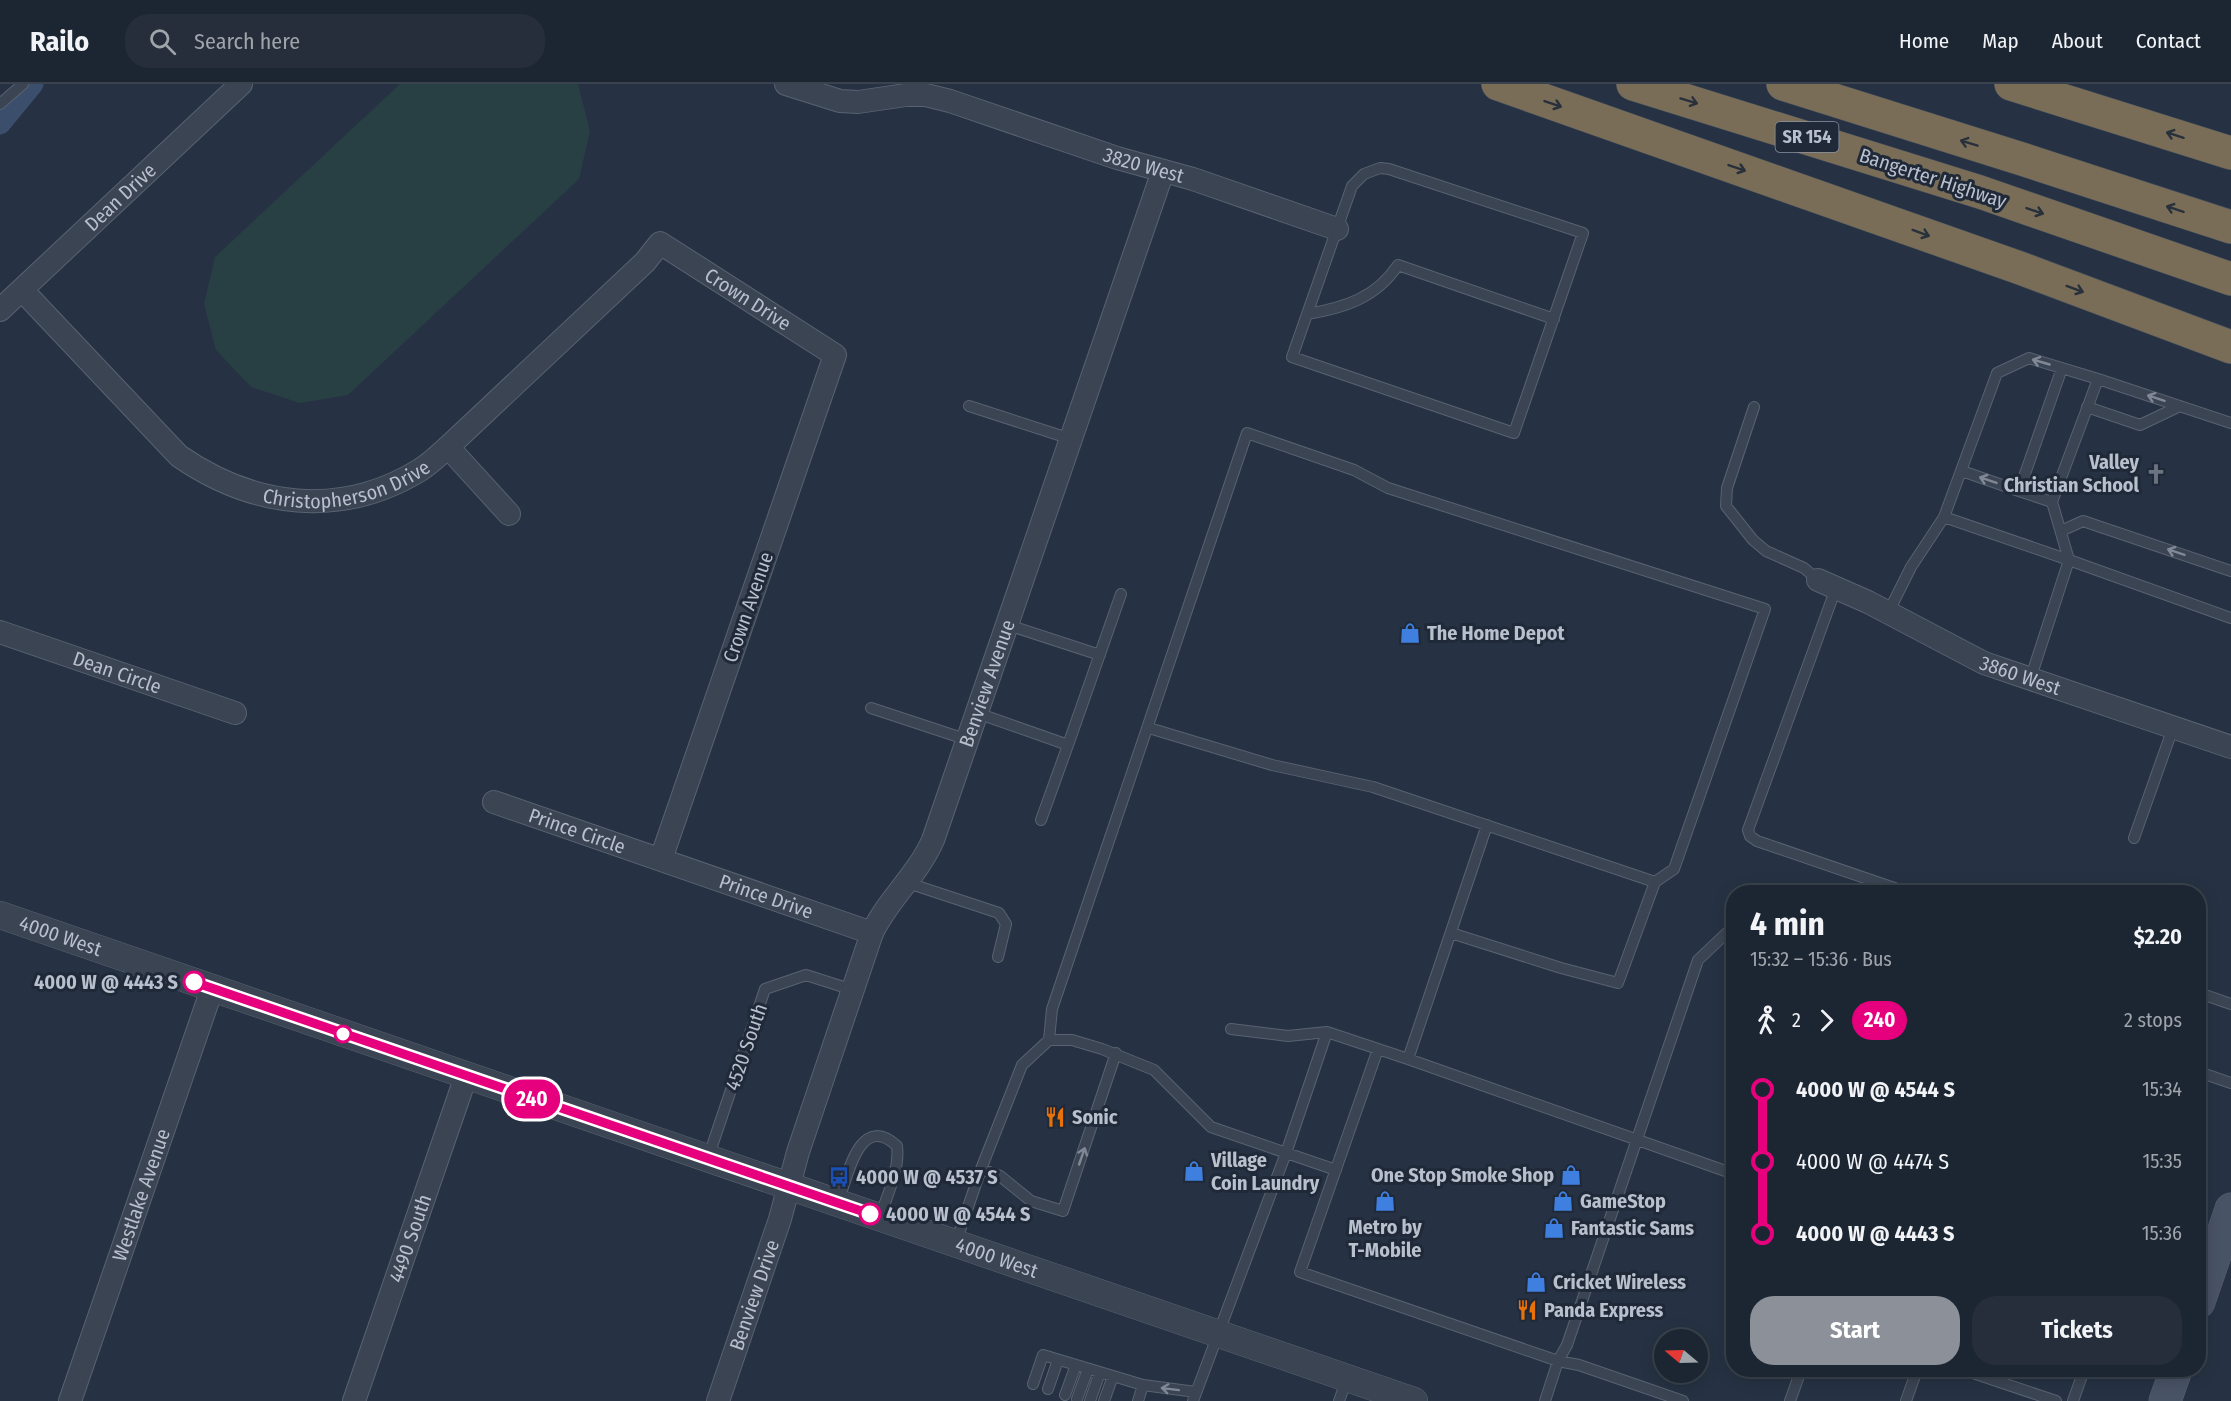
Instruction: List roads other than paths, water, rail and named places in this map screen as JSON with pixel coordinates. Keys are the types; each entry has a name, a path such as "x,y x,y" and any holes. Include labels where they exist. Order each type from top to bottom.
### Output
{"highway":[{"path":"1498,84 1986,256 2231,347"},
{"name":"Bangerter Highway","path":"1633,84 1980,192 2231,279"},
{"name":"SR 154","path":"1783,84 2025,159 2231,227"},
{"path":"2011,84 2231,153"}],"main road":[{"path":"2206,1284 2228,1229"},
{"path":"2165,1401 2174,1377"}],"street":[{"name":"Dean Drive","path":"0,310 241,84"},
{"name":"3820 West","path":"786,84 840,100 858,102 906,95 926,95 950,101 1337,229"},
{"name":"Benview Avenue","path":"789,1186 798,1152 872,933 881,915 921,864 933,840 1163,171"},
{"name":"Christopherson Drive","path":"22,290 179,456 197,468 237,488 281,500 346,499 370,493 420,470 448,447 645,262 660,243"},
{"name":"Crown Drive","path":"660,243 835,355"},
{"name":"Crown Avenue","path":"661,860 835,355"},
{"path":"448,447 509,514"},
{"name":"3860 West","path":"1827,584 1888,613 1969,657 2030,680 2230,745"},
{"name":"Dean Circle","path":"0,632 235,713"},
{"name":"Prince Circle","path":"494,802 661,860"},
{"name":"Prince Drive","path":"661,860 872,933"},
{"name":"4000 West","path":"0,915 1219,1333 1343,1389 1414,1401"},
{"name":"Westlake Avenue","path":"70,1401 212,988"},
{"name":"4490 South","path":"354,1401 466,1076"},
{"name":"Benview Drive","path":"718,1401 780,1219 789,1186"}],"lane":[{"path":"0,105 23,84"},
{"path":"1389,169 1583,233 1514,433 1292,357 1307,314 1352,186 1357,179 1372,170 1389,169"},
{"path":"1307,314 1332,310 1354,303 1375,291 1398,266 1554,319"},
{"path":"1888,613 1911,567 1944,517 1997,373 2029,358 2098,378 2231,423"},
{"path":"2019,491 2062,368"},
{"path":"2030,680 2069,560 2052,502 2098,378"},
{"path":"969,406 1071,440"},
{"path":"2087,407 2140,425 2180,406"},
{"path":"1754,407 1727,488 1726,506 1753,540 1766,551 1804,568 1827,584 1748,830 1750,836 1757,841 1886,885"},
{"path":"956,1243 981,1169 1022,1065 1049,1040 1052,1009 1247,433 1354,470 1388,488 1765,609 1674,869 1655,882 1618,983 1569,971 1450,933"},
{"path":"1962,471 2052,502"},
{"path":"1944,517 2231,618"},
{"path":"2061,531 2084,521 2231,571"},
{"path":"1041,820 1121,594"},
{"path":"1008,625 1100,655"},
{"path":"871,708 968,740"},
{"path":"977,713 1068,746"},
{"path":"1149,728 1272,765 1373,787 1655,882"},
{"path":"2134,838 2173,728"},
{"path":"1408,1059 1487,825"},
{"path":"908,883 999,913 1006,924 998,957"},
{"path":"1545,1401 1558,1360 1567,1345 1638,1141 1698,960 1726,934"},
{"name":"4520 South","path":"708,1158 765,989 806,975 853,990"},
{"path":"2206,995 2231,1004"},
{"path":"1231,1029 1288,1036 1328,1032 1726,1171"},
{"path":"1033,1384 1043,1355 1143,1385 1194,1396 1286,1153 1328,1032"},
{"path":"1049,1040 1072,1040 1116,1053 1154,1070 1211,1127 1335,1170"},
{"path":"1378,1049 1300,1272 1683,1401"},
{"path":"981,1169 1000,1176 1031,1202 1063,1211 1116,1053"},
{"path":"2206,1074 2231,1083"},
{"path":"838,1203 861,1142 871,1137 882,1137 897,1146 898,1156 880,1217"},
{"path":"1048,1389 1058,1360"},
{"path":"1065,1395 1076,1365"},
{"path":"1077,1399 1088,1369"},
{"path":"1090,1401 1100,1372"},
{"path":"1104,1401 1113,1376"},
{"path":"1790,1401 1799,1377"},
{"path":"1906,1401 1915,1377"},
{"path":"1985,1377 2056,1401"},
{"path":"2073,1401 2082,1377"},
{"path":"1138,1401 1143,1385"}],"waterway":[{"path":"0,124 33,84"}],"place":[{"name":"Valley Christian School","path":"2156,474"},
{"name":"The Home Depot","path":"1410,633"},
{"name":"4000 W @ 4443 S","path":"194,982"},
{"name":"Sonic","path":"1055,1117"},
{"name":"Village Coin Laundry","path":"1194,1171"},
{"name":"One Stop Smoke Shop","path":"1571,1175"},
{"name":"4000 W @ 4537 S","path":"839,1177"},
{"name":"Metro by T-Mobile","path":"1385,1201"},
{"name":"GameStop","path":"1563,1201"},
{"name":"4000 W @ 4544 S","path":"870,1214"},
{"name":"Fantastic Sams","path":"1554,1228"},
{"name":"Cricket Wireless","path":"1536,1282"},
{"name":"Panda Express","path":"1527,1310"}]}
